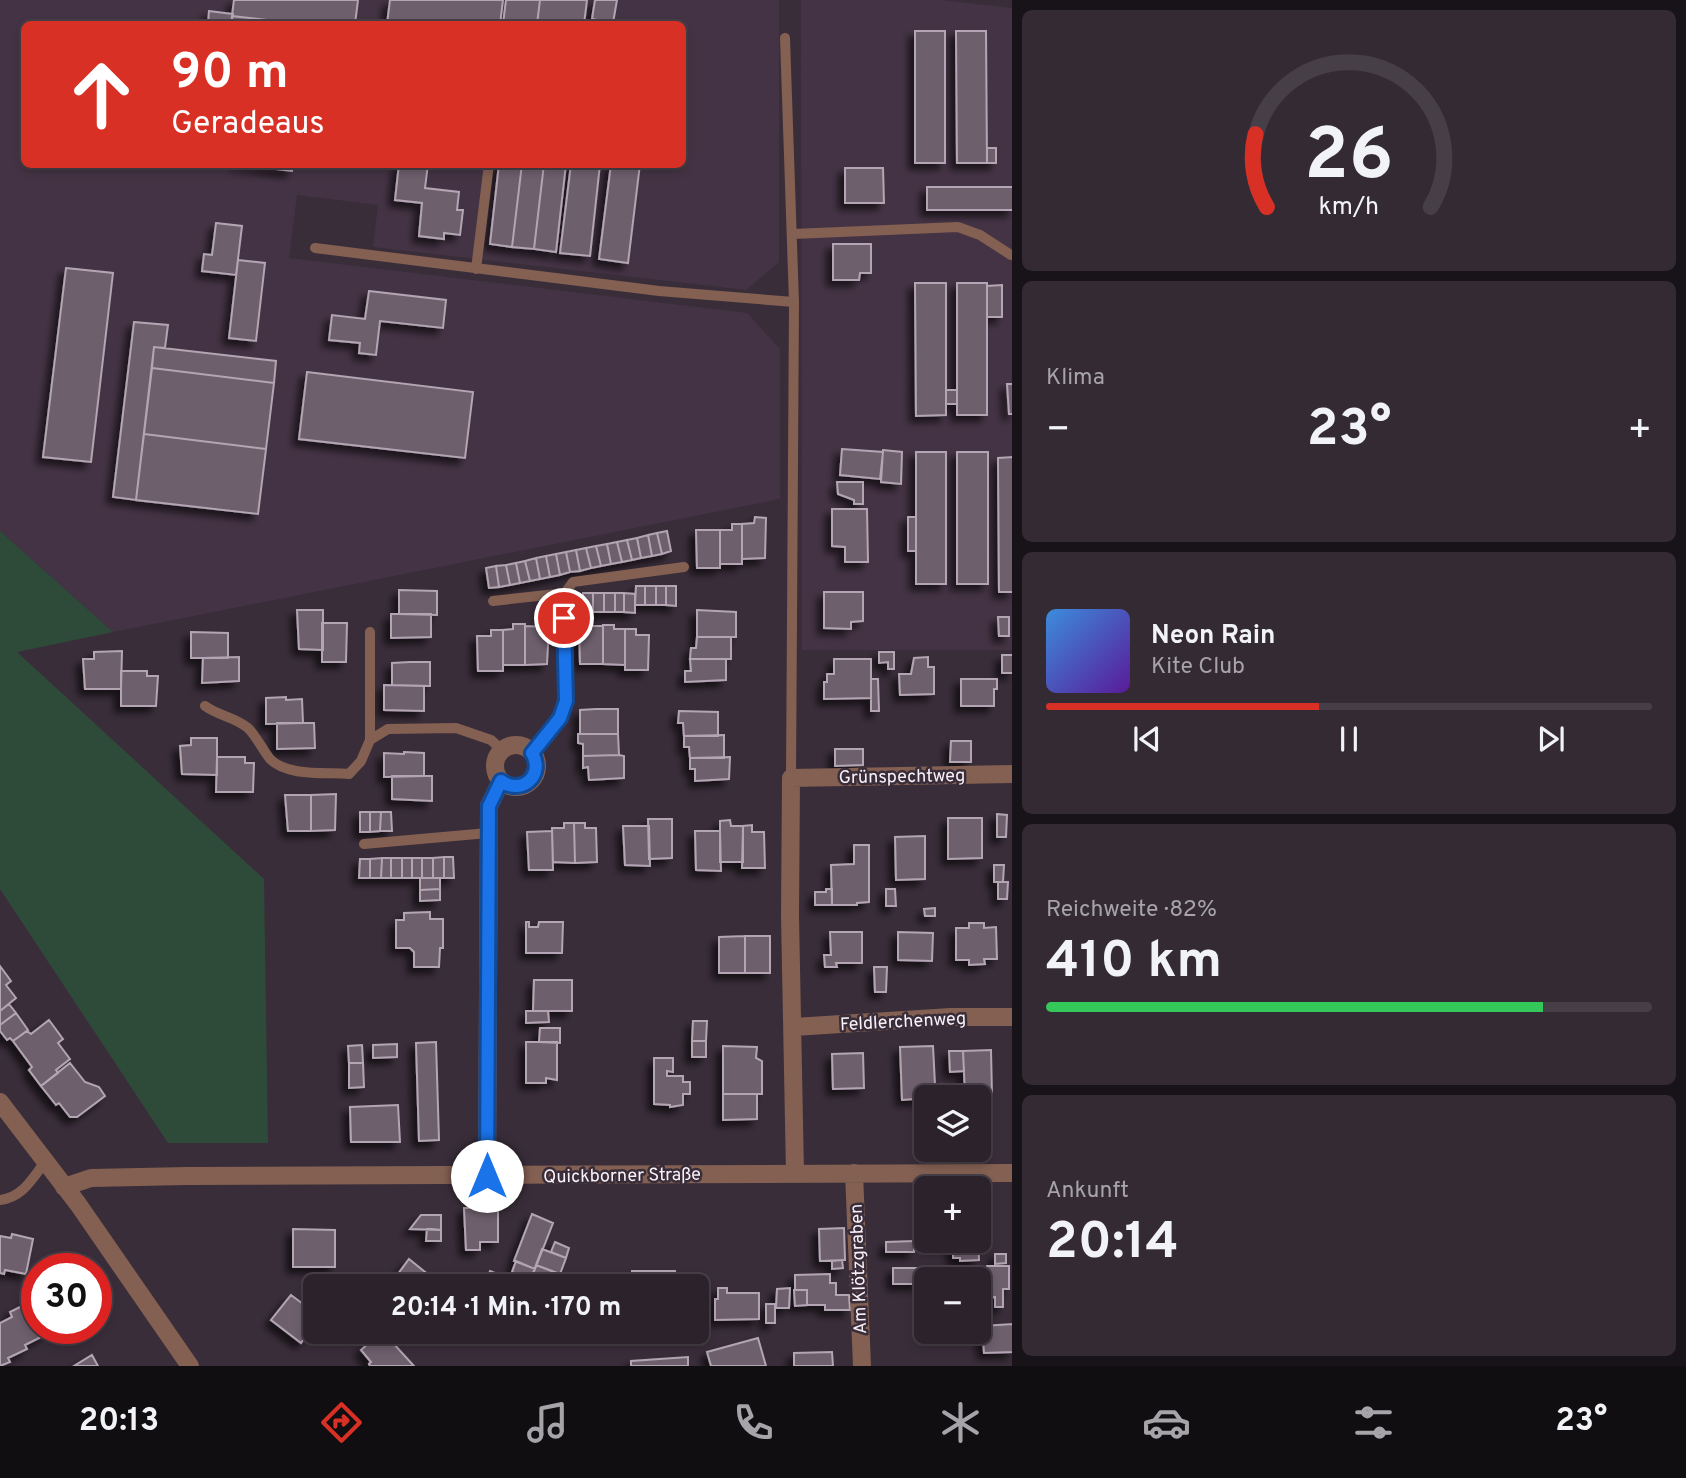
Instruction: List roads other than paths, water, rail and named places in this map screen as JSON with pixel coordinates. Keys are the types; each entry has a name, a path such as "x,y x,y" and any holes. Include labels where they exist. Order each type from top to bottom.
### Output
{"street":[{"path":"508,746 521,746 532,753 537,766 533,779 521,786 506,785 501,781 495,768 502,750 508,746"},
{"name":"Grünspechtweg","path":"791,778 1012,774"},
{"path":"791,778 790,916 795,1173"},
{"path":"487,1176 488,833 489,806 501,781"},
{"name":"Feldlerchenweg","path":"794,1027 951,1017 1012,1017"},
{"path":"0,1102 64,1187 190,1366"},
{"name":"Am Klötzgraben","path":"854,1173 862,1366"},
{"name":"Quickborner Straße","path":"64,1187 91,1178 1012,1173"}],"lane":[{"path":"785,38 794,302 791,778"},
{"path":"476,269 489,168"},
{"path":"793,234 958,228 980,234 1011,255"},
{"path":"315,248 659,291 794,302"},
{"path":"532,753 560,718 566,701 565,593 573,582 684,567"},
{"path":"493,601 565,593"},
{"path":"205,706 247,727 272,761 295,771 349,774 361,761 370,740 370,632"},
{"path":"370,740 388,729 456,728 491,740 502,750"},
{"path":"365,844 488,833"},
{"path":"0,1200 13,1198 31,1181 45,1162"}]}
